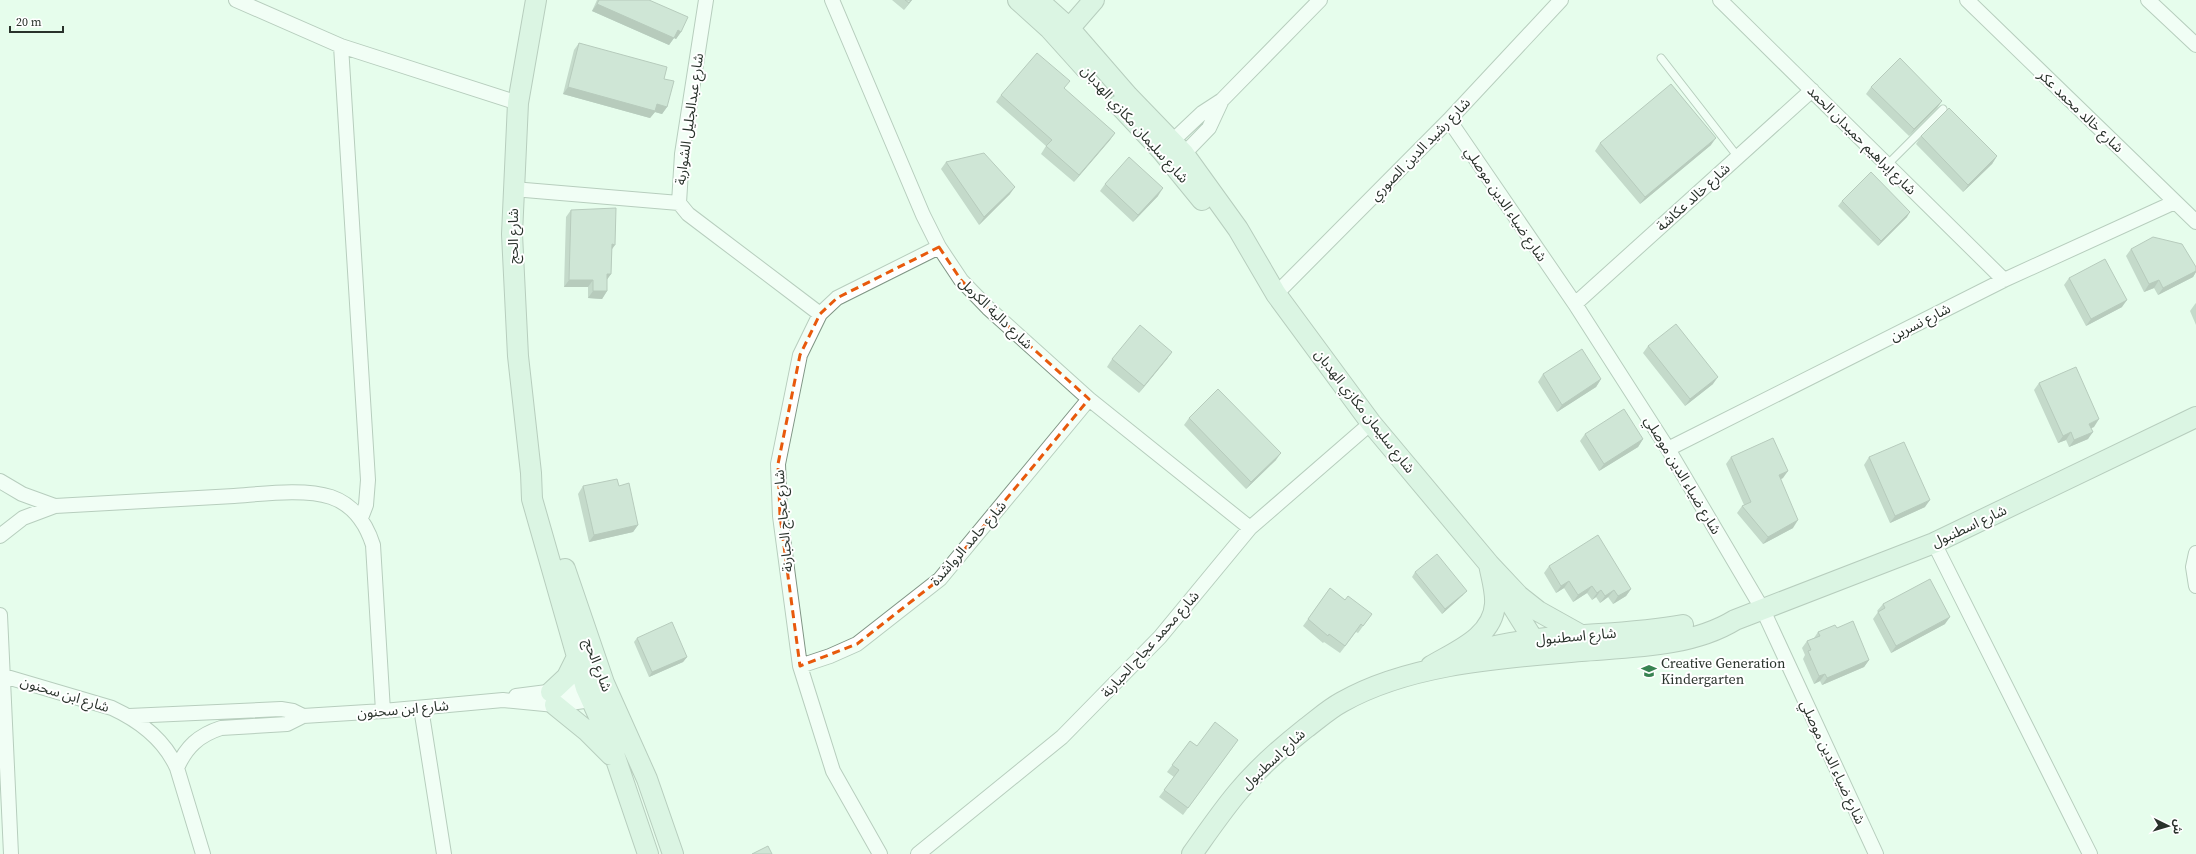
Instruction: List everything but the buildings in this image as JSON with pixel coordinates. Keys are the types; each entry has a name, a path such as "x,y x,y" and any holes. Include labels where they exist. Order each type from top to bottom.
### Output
{"street":[{"path":"236,0 341,46 518,103"},
{"name":"شارع الحج","path":"536,0 518,103 513,189 514,295 533,507 577,658 647,779 673,854"},
{"name":"شارع عبدالجليل الشواربة","path":"706,0 682,154 679,203 688,214 820,314"},
{"name":"شارع دالية الكرمل","path":"832,0 923,215 939,247 961,280 988,308 1089,399 1250,528"},
{"name":"شارع سليمان مكازي الهدبان","path":"1018,0 1059,29"},
{"name":"شارع سليمان مكازي الهدبان","path":"1038,0 1059,29 1123,101 1173,152 1231,236 1249,252 1276,294 1371,423 1490,564 1519,596 1538,611 1581,635"},
{"path":"1059,29 1077,0"},
{"path":"1059,29 1094,0"},
{"path":"1173,152 1208,128 1222,100 1320,0"},
{"name":"شارع رشيد الدين الصوري","path":"1276,294 1449,120 1561,0"},
{"name":"شارع إبراهيم حميدان الحمد","path":"1720,0 2004,280"},
{"name":"شارع خالد محمد عكر","path":"1967,0 2196,222"},
{"path":"2148,0 2196,45"},
{"path":"341,46 368,480 366,505 361,518"},
{"name":"شارع خالد عكاشة","path":"1575,304 1812,90"},
{"name":"شارع ضياء الدين موصلي","path":"1449,120 1575,304 1668,449 1763,610 1876,854"},
{"path":"513,189 679,203"},
{"name":"شارع نسرين","path":"1668,449 2004,280 2175,202"},
{"name":"شارع عجاج الحبارنة","path":"880,854 833,771 800,666 780,516 778,464 800,355 820,314 837,298 939,247"},
{"name":"شارع حامد الرواشدة","path":"800,666 830,656 857,644 940,579 1089,399"},
{"name":"شارع اسطنبول","path":"1421,673 1491,660 1634,647 1669,642 1709,633 1735,620 1934,543 2196,417"},
{"name":"شارع محمد عجاج الحبارنة","path":"918,854 1062,737 1160,637 1250,528 1371,423"},
{"name":"شارع الحج","path":"531,473 542,497 573,595 617,761 648,854"},
{"path":"0,481 22,494 55,506"},
{"path":"0,536 23,518 55,506 286,493 311,494 330,497 342,502 361,518 369,531 373,545 383,711"},
{"path":"1934,543 2090,854"},
{"path":"2196,553 2193,567 2196,586"},
{"path":"1421,673 1482,635 1490,623 1495,604 1490,564"},
{"name":"شارع سليمان مكازي الهدبان","path":"1490,564 1509,601 1533,639"},
{"path":"0,615 11,854"},
{"name":"شارع اسطنبول","path":"1192,854 1238,792 1263,765 1288,742 1341,703 1361,693 1421,673 1488,647 1533,639 1634,632 1710,620 1735,620"},
{"path":"1533,639 1562,653"},
{"path":"577,658 567,677 553,698 617,761"},
{"name":"شارع ابن سحنون","path":"2,675 112,708 128,716 150,731 171,756 177,768"},
{"name":"شارع ابن سحنون","path":"177,768 190,746 211,731 221,728 287,724 303,716 421,708 503,700 553,698 598,692"},
{"path":"421,708 437,797 444,854"},
{"name":"شارع ابن سحنون","path":"128,716 281,709 293,711 303,716"},
{"path":"177,768 203,854"}],"lane":[{"path":"1661,58 1738,157"},
{"path":"1887,165 1943,109"}],"highlighted area":[{"path":"939,247 961,280 988,308 1089,399 940,579 857,644 800,666 780,516 778,464 800,355 820,314 837,298"}],"place":[{"name":"Creative Generation Kindergarten","path":"1649,671"}]}
